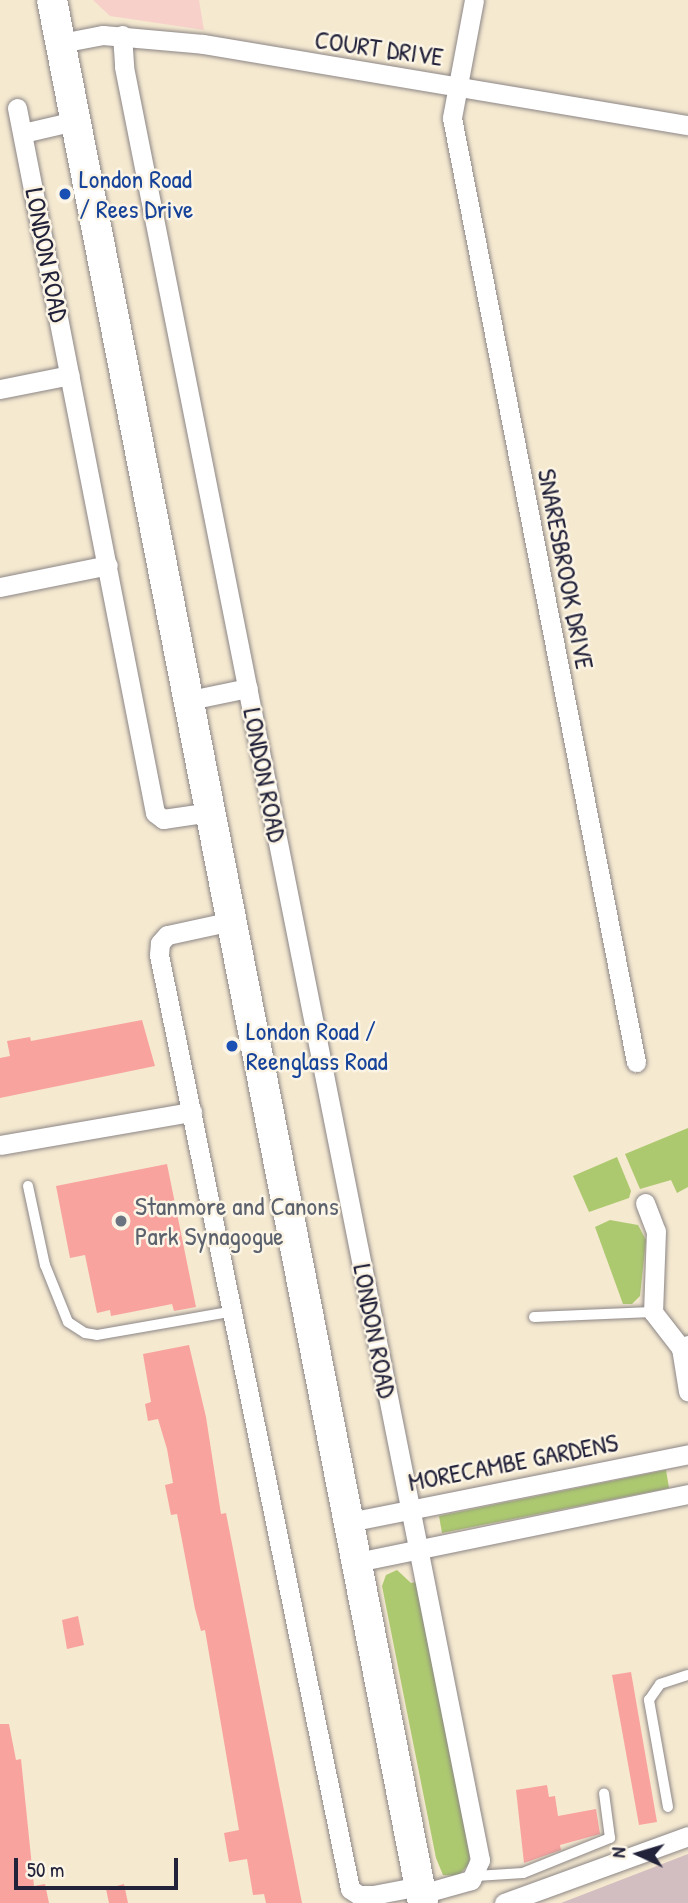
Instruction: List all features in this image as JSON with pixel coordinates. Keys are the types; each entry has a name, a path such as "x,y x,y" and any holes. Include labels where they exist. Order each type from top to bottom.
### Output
{"main road":[{"name":"LONDON ROAD","path":"52,0 422,1894"}],"street":[{"name":"SNARESBROOK DRIVE","path":"474,0 452,118 636,1062"},
{"name":"COURT DRIVE","path":"61,44 122,36 688,125"},
{"name":"LONDON ROAD","path":"122,36 124,67 480,1860 476,1875"},
{"name":"LONDON ROAD","path":"17,108 155,813 163,819 211,812"},
{"path":"23,133 75,121"},
{"path":"0,389 70,375"},
{"path":"0,587 108,565"},
{"name":"LONDON ROAD","path":"190,701 248,688"},
{"path":"232,921 167,935 160,943 350,1889 359,1895 422,1894 463,1885 476,1875"},
{"path":"0,1145 192,1112"},
{"path":"645,1203 657,1244 653,1312 685,1347 688,1391"},
{"name":"MORECAMBE GARDENS","path":"349,1522 688,1454"},
{"path":"357,1562 688,1494"},
{"path":"503,1903 688,1836"}],"lane":[{"path":"28,1186 45,1265 68,1322 97,1335 234,1311"},
{"path":"534,1317 653,1312"},
{"path":"668,1807 649,1700 660,1684 688,1675"},
{"path":"476,1875 523,1873 610,1838 604,1793"}],"shaded area":[{"path":"93,0 199,0 204,30 110,16"},
{"path":"688,1854 688,1903 561,1903"}],"green space":[{"path":"688,1128 688,1187 677,1193 671,1180 640,1189 625,1154"},
{"path":"617,1157 631,1191 629,1198 589,1212 573,1176"},
{"path":"610,1220 638,1225 646,1240 640,1296 632,1304 623,1304 595,1227"},
{"path":"666,1470 669,1488 442,1533 439,1516"},
{"path":"397,1570 411,1583 417,1582 470,1854 469,1864 458,1876 443,1875 436,1858 382,1586 386,1575"}],"building":[{"path":"142,1020 155,1066 0,1098 0,1058 10,1056 7,1041 30,1037 31,1041"},
{"name":"Stanmore and Canons Park Synagogue","path":"167,1164 196,1307 174,1311 172,1304 111,1316 110,1310 97,1313 85,1255 70,1258 56,1186"},
{"path":"189,1345 206,1417 221,1514 226,1513 302,1903 266,1903 264,1894 253,1895 247,1859 229,1862 224,1833 239,1830 205,1630 201,1631 195,1609 177,1514 171,1515 165,1485 173,1483 167,1449 158,1419 148,1421 145,1404 151,1402 143,1354"},
{"path":"78,1616 84,1645 67,1649 62,1620"},
{"path":"631,1672 657,1822 639,1825 612,1675"},
{"path":"0,1724 9,1724 16,1760 21,1759 34,1886 45,1884 49,1903 0,1903"},
{"path":"547,1785 549,1797 555,1796 558,1816 596,1809 600,1834 560,1845 561,1850 524,1863 516,1790"},
{"path":"124,1884 128,1903 109,1903 106,1889"}],"place":[{"name":"London Road / Rees Drive","path":"65,194"},
{"name":"London Road / Reenglass Road","path":"232,1046"},
{"name":"Stanmore and Canons Park Synagogue","path":"121,1221"}]}
